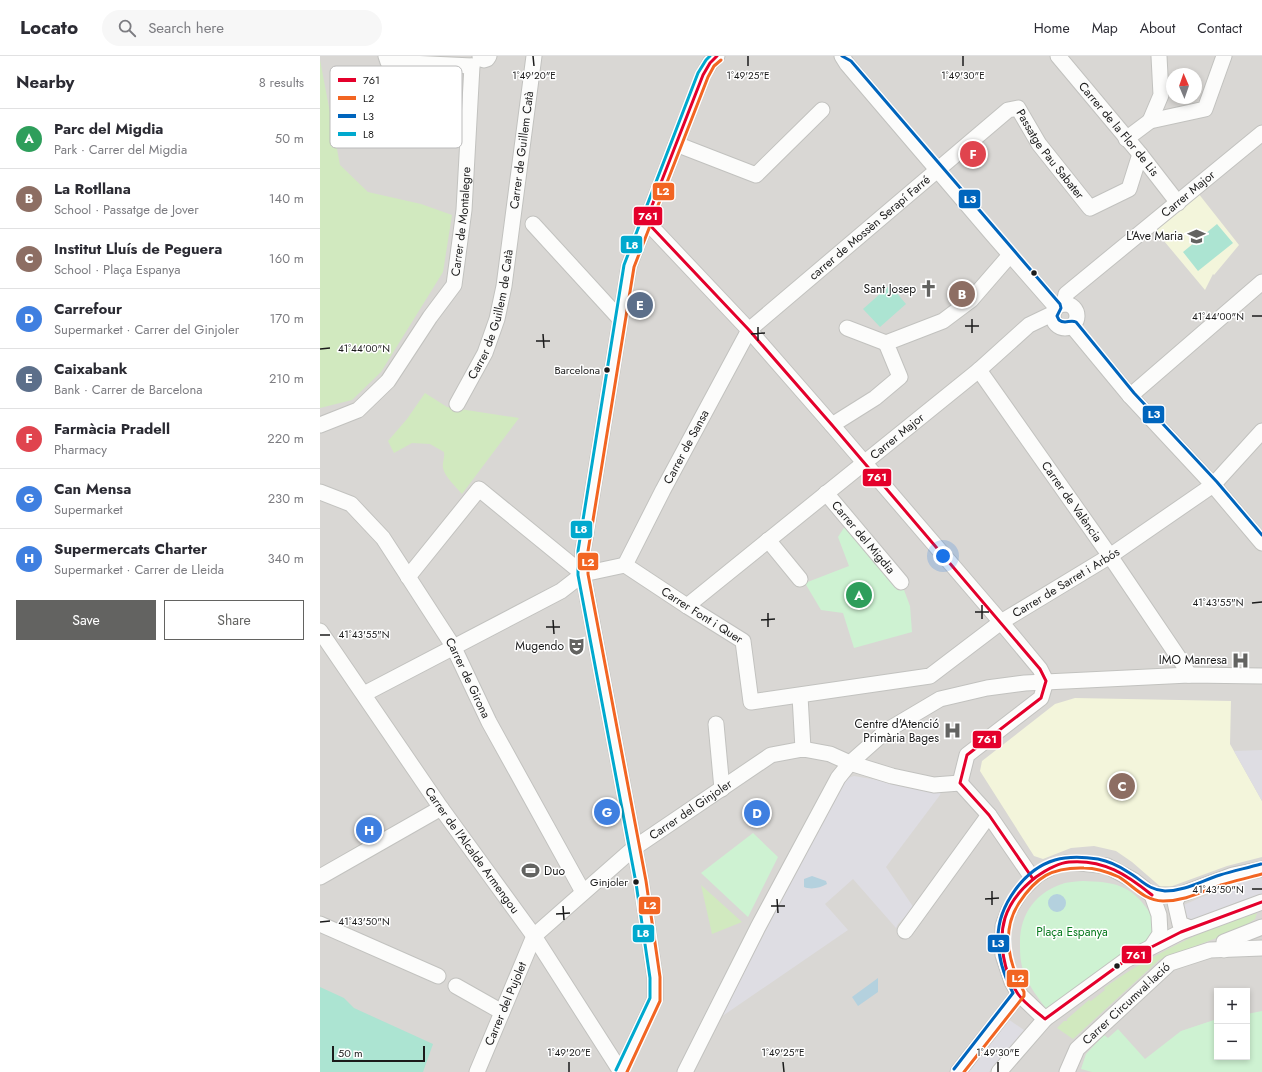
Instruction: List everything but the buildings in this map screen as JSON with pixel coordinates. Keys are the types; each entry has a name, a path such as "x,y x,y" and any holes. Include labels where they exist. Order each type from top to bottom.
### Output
{"street":[{"name":"Carrer de Guillem Catà","path":"513,220 534,56"},
{"path":"621,1072 652,1007 656,992 654,964 584,574 583,551 629,266 703,75 710,63 717,56"},
{"path":"831,56 845,60 937,170 1057,308"},
{"path":"1150,122 1161,95 1159,56"},
{"path":"1126,139 1150,122 1205,109 1224,56"},
{"name":"Carrer de la Flor de Lis","path":"1062,58 1178,203"},
{"path":"387,59 481,59"},
{"name":"Carrer de Montalegre","path":"320,425 358,410 388,381 430,317 454,285 481,59"},
{"name":"Passatge Pau Sabater","path":"1008,110 1018,108 1039,144 1090,208 1129,189 1140,154"},
{"path":"676,144 756,175 822,110"},
{"name":"carrer de Mossèn Serapí Farré","path":"749,330 1008,110"},
{"name":"Carrer Major","path":"687,606 979,370 1029,324 1057,308 1066,294 1262,133"},
{"name":"Carrer de Guillem de Catà","path":"457,404 485,353 497,319 504,286 513,220"},
{"path":"646,221 749,330 864,462 1040,669 1046,681 1041,698 967,755 960,783 989,815 1033,879"},
{"path":"533,224 620,319"},
{"path":"847,328 886,343 943,321 971,300 1010,255"},
{"path":"1130,396 1262,282"},
{"path":"1071,306 1076,312 1076,320 1072,326 1064,328 1056,326 1054,322 1057,308 1071,306"},
{"path":"1072,326 1130,396 1213,485 1262,543"},
{"name":"Carrer de Sansa","path":"625,565 749,330"},
{"path":"832,425 875,398 900,377 886,343"},
{"name":"Carrer de València","path":"979,370 1110,556 1189,675"},
{"name":"Carrer de Sarret i Arbós","path":"800,696 930,676 1001,622 1110,556 1213,485 1262,431"},
{"path":"408,578 479,489 584,574"},
{"name":"Carrer de Girona","path":"320,492 351,504 383,538 452,646 489,722 584,892"},
{"name":"Carrer del Migdia","path":"826,493 900,582"},
{"path":"768,540 800,579"},
{"path":"364,694 452,646 561,591 584,574 625,565"},
{"name":"Carrer Font i Quer","path":"625,565 743,641 751,702 800,696"},
{"name":"Carrer de l'Alcalde Armengou","path":"320,631 440,808 534,936 621,1072"},
{"path":"685,1072 758,927 838,778 850,763 886,730 940,699 987,688 1046,681 1189,675 1262,676"},
{"path":"800,696 802,749"},
{"path":"716,724 722,789"},
{"name":"Carrer del Ginjoler","path":"534,936 634,848 771,755 802,749 830,754 850,763 892,776 934,785 960,783"},
{"path":"320,877 440,808"},
{"path":"905,931 989,815"},
{"path":"1045,1019 1019,994 1012,982 1003,955 1003,926 1009,910 1021,891 1045,870 1065,863 1093,864 1107,866 1133,880 1152,895 1159,915 1160,934 1152,946"},
{"path":"1152,895 1179,896 1233,875 1262,869"},
{"path":"1179,896 1175,902 1180,924 1190,928"},
{"path":"999,1072 1045,1019 1126,960 1190,928 1261,905"},
{"path":"320,924 438,976"},
{"path":"1224,950 1224,942 1262,927"},
{"name":"Carrer del Pujolet","path":"477,1072 534,936"},
{"name":"Carrer Circumval·lació","path":"1067,1072 1077,1049 1170,963 1210,950 1262,948"},
{"path":"456,986 502,1012"},
{"path":"958,1072 1019,994"}],"shaded area":[{"path":"320,56 1262,56 1262,1072 320,1072"},
{"name":"L'Ave Maria","path":"1198,193 1239,245 1214,275 1213,274 1205,290 1154,229"},
{"path":"1217,224 1233,243 1198,271 1183,252"},
{"path":"890,285 906,304 880,327 863,309"},
{"path":"1075,698 1231,701 1230,744 1262,801 1262,857 1227,866 1167,888 1162,888 1132,862 1116,851 1094,846 1071,848 1043,859 1034,856 980,771 982,761 1055,704"},
{"path":"1262,750 1262,801 1234,751"},
{"path":"854,776 941,791 940,795 886,867 914,908 896,928 853,879 825,904 848,930 721,1017 835,796 842,784 848,778"},
{"path":"1262,875 1262,895 1242,900 1188,923 1181,906 1237,882"},
{"path":"320,987 344,998 354,1008 433,1044 423,1072 320,1072"},
{"path":"1008,1019 1024,1030 989,1072 965,1072"}],"green space":[{"path":"320,60 330,112 330,148 337,148 340,165 368,192 421,204 452,215 443,272 381,372 352,400 320,408"},
{"path":"425,393 447,407 519,418 462,494 451,482 444,471 444,452 430,444 412,443 394,453 388,441 407,419"},
{"path":"847,523 901,582 910,606 912,632 854,648 843,613 821,610 805,583 849,566 838,537"},
{"path":"753,833 778,857 748,917 701,873"},
{"name":"Plaça Espanya","path":"1083,881 1103,882 1120,886 1127,890 1141,901 1148,910 1158,933 1102,969 1048,1011 1031,988 1023,969 1020,957 1020,942 1023,922 1032,905 1046,892 1065,883"},
{"path":"701,885 742,922 712,934"},
{"path":"1257,913 1255,919 1240,929 1159,960 1073,1039 1057,1028 1064,1021 1067,1021 1067,1019 1089,1000 1091,1001 1105,990 1104,988 1144,962 1216,926 1219,928 1220,925"},
{"path":"1262,1011 1262,1072 1092,1072 1081,1069 1086,1054 1104,1035 1108,1038 1118,1029 1145,1059 1181,1031 1214,1020 1214,1060 1250,1060 1250,1013"}],"water":[{"path":"812,876 826,881 827,884 816,888 804,887 804,879"},
{"path":"1057,894 1063,897 1066,903 1063,909 1057,912 1051,909 1048,903 1051,897"},
{"path":"878,978 878,992 858,1006 852,997"}],"transit line":[{"name":"L8","path":"616,1070 650,998 650,978 636,883 578,575 578,551 624,265 698,73 710,56"},
{"name":"761","path":"717,56 710,63 703,75 646,221 749,330 1040,669 1046,681 1041,698 967,755 960,783 989,815 1033,879"},
{"name":"L3","path":"842,56 851,61 1060,304 1061,308 1057,316 1059,320 1063,322 1076,322 1134,393 1217,482 1262,535"},
{"name":"L2","path":"627,1072 660,1001 660,977 646,881 588,574 588,551 634,267 708,77 714,66 721,60"},
{"name":"L3","path":"954,1069 1013,993 1000,960 998,945 999,926 1008,902 1015,890 1033,871 1060,859 1076,857 1098,859 1110,862 1154,889 1172,891 1186,888 1220,875 1261,864"},
{"name":"761","path":"1152,895 1124,875 1093,863 1069,862 1060,864 1036,877 1026,885 1014,901 1007,912 1003,927 1002,947 1006,967 1013,986 1021,998 1045,1019 1126,960 1181,932 1262,902"},
{"name":"L2","path":"964,1072 1024,996 1024,992 1014,970 1011,959 1008,937 1010,925 1013,914 1025,894 1032,886 1046,875 1063,869 1088,868 1119,877 1150,898 1171,901 1186,898 1221,885 1262,874"}],"place":[{"name":"Farmàcia Pradell","path":"973,154"},
{"name":"L'Ave Maria","path":"1196,236"},
{"name":"Sant Josep","path":"929,289"},
{"name":"La Rotllana","path":"962,294"},
{"name":"Caixabank","path":"640,305"},
{"name":"Barcelona","path":"607,370"},
{"name":"Parc del Migdia","path":"859,595"},
{"name":"Mugendo","path":"577,646"},
{"name":"IMO Manresa","path":"1240,660"},
{"name":"Centre d'Atenció Primària Bages","path":"952,731"},
{"name":"Institut Lluís de Peguera","path":"1122,786"},
{"name":"Can Mensa","path":"607,812"},
{"name":"Carrefour","path":"757,813"},
{"name":"Supermercats Charter","path":"369,830"},
{"name":"Duo","path":"531,871"},
{"name":"Ginjoler","path":"636,882"}]}
